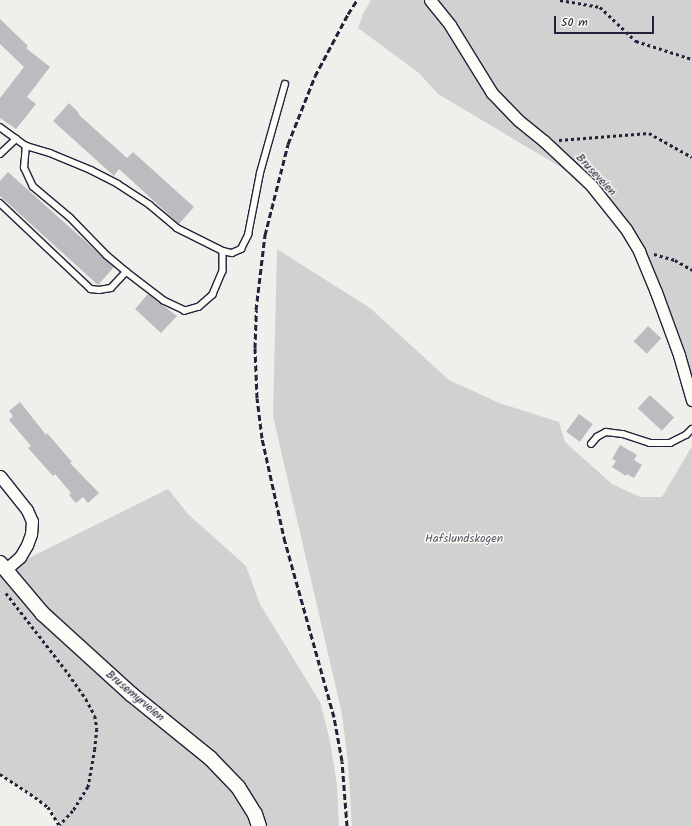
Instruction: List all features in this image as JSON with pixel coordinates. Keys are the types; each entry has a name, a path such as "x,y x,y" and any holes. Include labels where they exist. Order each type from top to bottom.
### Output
{"street":[{"name":"Bruseveien","path":"430,0 450,25 492,93 518,120 544,141 591,185 626,229 640,251 679,354 692,400"},
{"name":"Brusemyrveien","path":"0,476 27,510 32,521 31,534 24,551 20,557 3,567 43,614 131,694 210,758 229,777 238,787 255,814 259,826"}],"lane":[{"path":"0,127 26,146 50,153 91,170 118,184 150,205 177,228 223,251 232,253 241,249 248,235 260,173 285,84"},
{"path":"0,154 16,139"},
{"path":"26,146 24,168 33,187 70,218 107,256 164,301 185,311 199,307 213,295 223,272 223,251"},
{"path":"0,203 92,289 99,290 112,288 126,272"},
{"path":"591,444 597,437 606,432 622,434 650,443 670,443 686,435 692,430"}],"path":[{"path":"560,0 600,7 636,41 692,59"},
{"path":"544,141 649,133 692,157"},
{"path":"640,251 675,260 692,270"},
{"path":"0,774 36,797 48,807 60,826 73,811 88,787 97,729 95,716 86,699 65,669 4,591"}],"green space":[{"path":"371,0 692,0 692,400 639,251 591,185 438,94 419,73 358,28 363,14"},
{"name":"Hafslundskogen","path":"277,249 370,308 449,380 499,403 559,422 565,442 612,484 640,497 662,497 692,446 692,826 352,826 348,763 342,714 273,416"},
{"path":"168,489 188,514 246,566 260,604 320,702 330,741 337,785 339,826 60,826 48,807 0,774 0,566 5,570"}],"building":[{"path":"0,19 28,46 26,48 50,67 27,97 36,104 16,129 0,118 0,98 24,67 0,44"},
{"path":"69,103 79,113 78,114 127,158 133,152 194,207 179,224 119,169 114,176 53,121"},
{"path":"8,172 114,267 98,285 0,196 0,181"},
{"path":"148,294 177,316 161,333 135,309"},
{"path":"648,326 661,338 647,354 634,341"},
{"path":"650,395 674,418 662,431 638,408"},
{"path":"20,402 46,435 47,433 72,462 70,463 99,493 88,503 83,497 76,503 69,495 71,493 55,474 53,476 28,448 31,446 9,420 13,416 9,411"},
{"path":"579,414 593,424 580,442 566,432"},
{"path":"620,445 637,455 634,460 642,465 634,478 627,474 626,476 612,467 616,461 612,459"}],"railway":[{"path":"347,826 342,761 334,717 285,542 262,438 257,398 255,348 256,310 265,235 288,144 315,76 357,0"}]}
